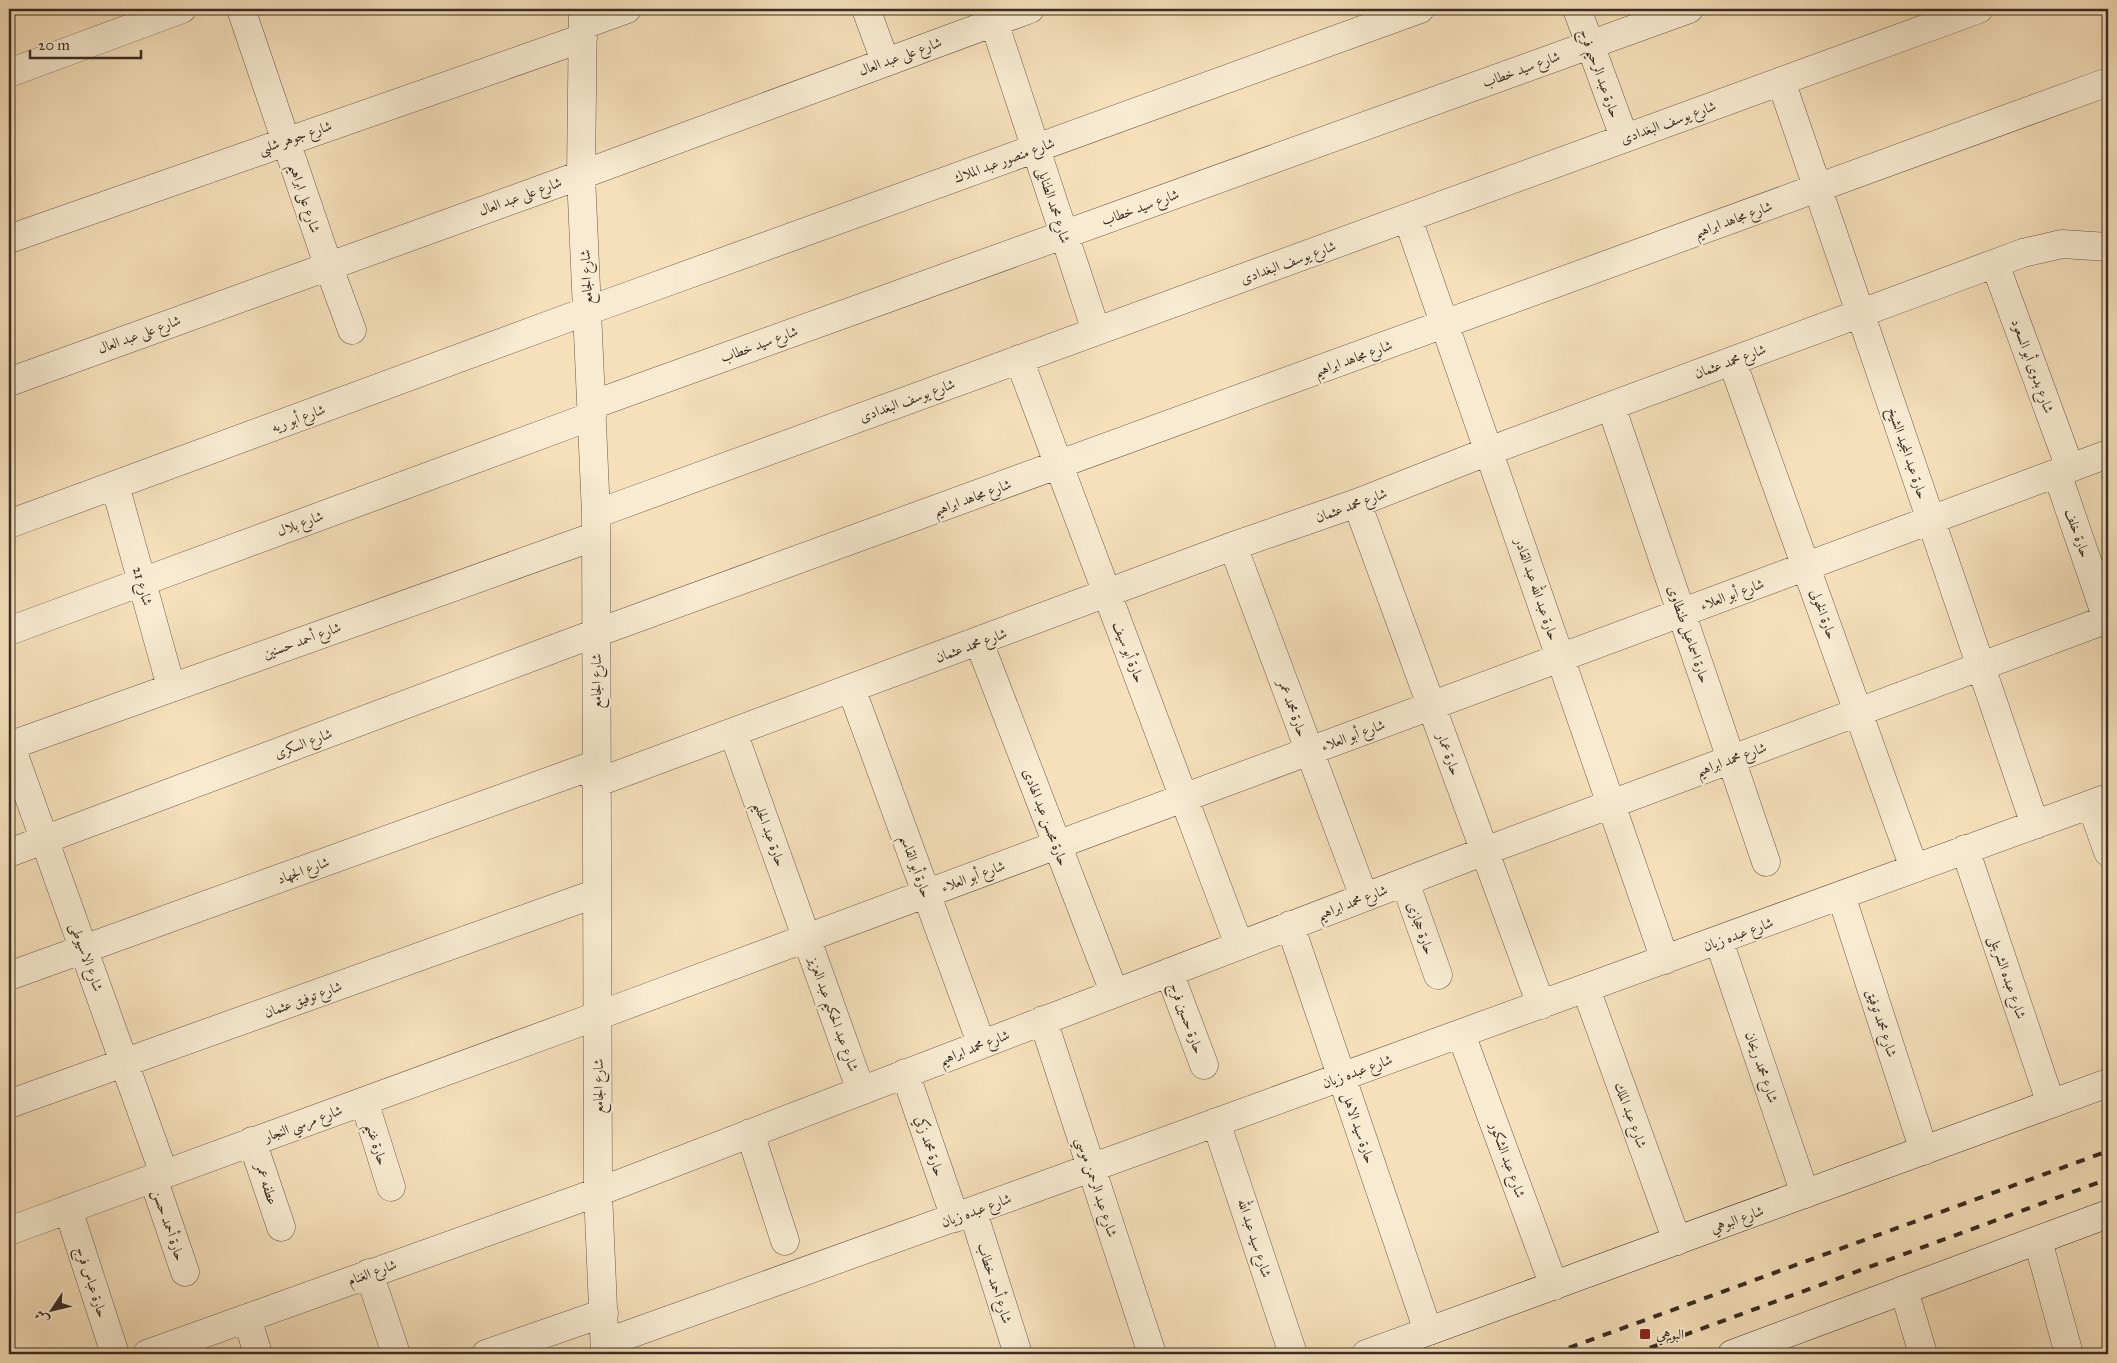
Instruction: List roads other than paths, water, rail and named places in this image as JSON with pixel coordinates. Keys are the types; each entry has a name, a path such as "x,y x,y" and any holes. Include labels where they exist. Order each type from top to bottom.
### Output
{"street":[{"path":"9,73 182,9"},
{"name":"شارع على ابراهيم","path":"241,9 352,330"},
{"name":"شارع جوهر شلبى","path":"9,239 286,140 583,24 627,9"},
{"path":"866,9 885,62"},
{"name":"شارع على عبد العال","path":"9,382 581,175 1030,9"},
{"name":"شارع منصور عبد الملاك","path":"587,311 1420,9"},
{"name":"حارة عبد الرحيم فرج","path":"1577,9 1624,137"},
{"name":"شارع سيد خطاب","path":"592,410 1064,234 1689,9"},
{"name":"شارع يوسف البغدادى","path":"596,525 1096,330 1408,219 1624,137 1980,9"},
{"name":"شارع محمد الطنابلى","path":"994,22 1096,330"},
{"name":"شارع الجامع","path":"583,24 581,175 596,525 598,1192 605,1349"},
{"name":"حارة عبد المجيد الشيخ","path":"1781,81 2034,825"},
{"name":"شارع مجاهد ابراهيم","path":"596,633 1059,466 2108,82"},
{"name":"حارة عبد الله عبد القادر","path":"1408,219 1666,960"},
{"name":"شارع محمد عثمان","path":"596,774 733,732 1233,546 1357,503 1732,360 2023,253 2062,244 2108,247"},
{"name":"شارع بدوى أبو السعود","path":"1995,264 2063,471"},
{"name":"شارع أبو ريه","path":"9,524 587,311"},
{"name":"حارة أبو سيف","path":"1019,359 1239,945"},
{"name":"حارة الخولى","path":"1732,360 1914,868"},
{"name":"حارة اسماعيل طنطاوى","path":"1611,406 1766,862"},
{"name":"شارع بلال","path":"9,631 592,410"},
{"name":"شارع أبو العلاء","path":"597,1016 2108,454"},
{"name":"حارة خلف","path":"2063,471 2108,620"},
{"name":"شارع 21","path":"115,485 171,687"},
{"name":"حارة عمار","path":"1357,503 1541,1005"},
{"name":"شارع أحمد حسنين","path":"9,744 171,687 596,525"},
{"name":"حارة محمد عمر","path":"1233,546 1364,897"},
{"name":"شارع محمد ابراهيم","path":"598,1192 1114,992 1611,803 2108,620"},
{"name":"شارع السكرى","path":"9,853 596,633"},
{"name":"حارة محسن عبد الهادى","path":"979,642 1114,992"},
{"name":"حارة أبو القاسم","path":"851,688 982,1043"},
{"name":"حارة عبد الحليم","path":"733,732 806,937"},
{"name":"شارع الاسيوطى","path":"9,744 124,1063 159,1176"},
{"name":"شارع الجهاد","path":"9,976 596,774"},
{"path":"2100,801 2108,852"},
{"name":"شارع عبده زيان","path":"605,1349 1216,1122 1720,941 1965,849 2100,801"},
{"name":"شارع عبده الشربتلى","path":"1965,849 2051,1104"},
{"name":"حارة حجازى","path":"1405,882 1438,975"},
{"name":"شارع توفيق عثمان","path":"9,1104 597,893"},
{"name":"شارع محمد توفيق","path":"1841,895 1924,1151"},
{"name":"حارة سيد الاهل","path":"1290,925 1428,1332"},
{"name":"شارع عبد الحكيم عبد العزيز","path":"806,937 861,1091"},
{"name":"شارع محمد ريحان","path":"1720,941 1805,1194"},
{"name":"حارة حسين فرج","path":"1170,972 1204,1065"},
{"name":"شارع عبد الملك","path":"1586,989 1677,1241"},
{"name":"شارع مرسي النجار","path":"9,1231 597,1016"},
{"name":"شارع عبد الرحمن موسي","path":"1043,1020 1152,1354"},
{"name":"شارع عبد الشكور","path":"1461,1034 1554,1286"},
{"name":"حارة محمد زكي","path":"905,1073 964,1215"},
{"name":"شارع البوهي","path":"1366,1354 2108,1083"},
{"name":"حارة غنيم","path":"364,1101 391,1187"},
{"name":"شارع سيد عبد الله","path":"1216,1122 1293,1354"},
{"path":"750,1133 785,1240"},
{"name":"عطفه عمر","path":"252,1142 281,1227"},
{"name":"حارة أحمد حسن","path":"159,1176 185,1272"},
{"name":"شارع الغنام","path":"147,1354 598,1192"},
{"name":"حارة عباس فرج","path":"68,1209 115,1354"},
{"path":"1732,1354 1768,1348 1904,1290 2108,1214"},
{"name":"شارع أحمد خطاب","path":"964,1215 1018,1354"},
{"path":"2038,1241 2069,1354"},
{"path":"369,1273 396,1354"},
{"path":"1904,1290 1923,1354"},
{"path":"486,1354 604,1313"},
{"path":"247,1318 258,1354"}],"railway":[{"path":"1552,1354 2108,1151"},
{"path":"1633,1354 2108,1179"}],"place":[{"name":"البوهي","path":"1645,1334"}]}
